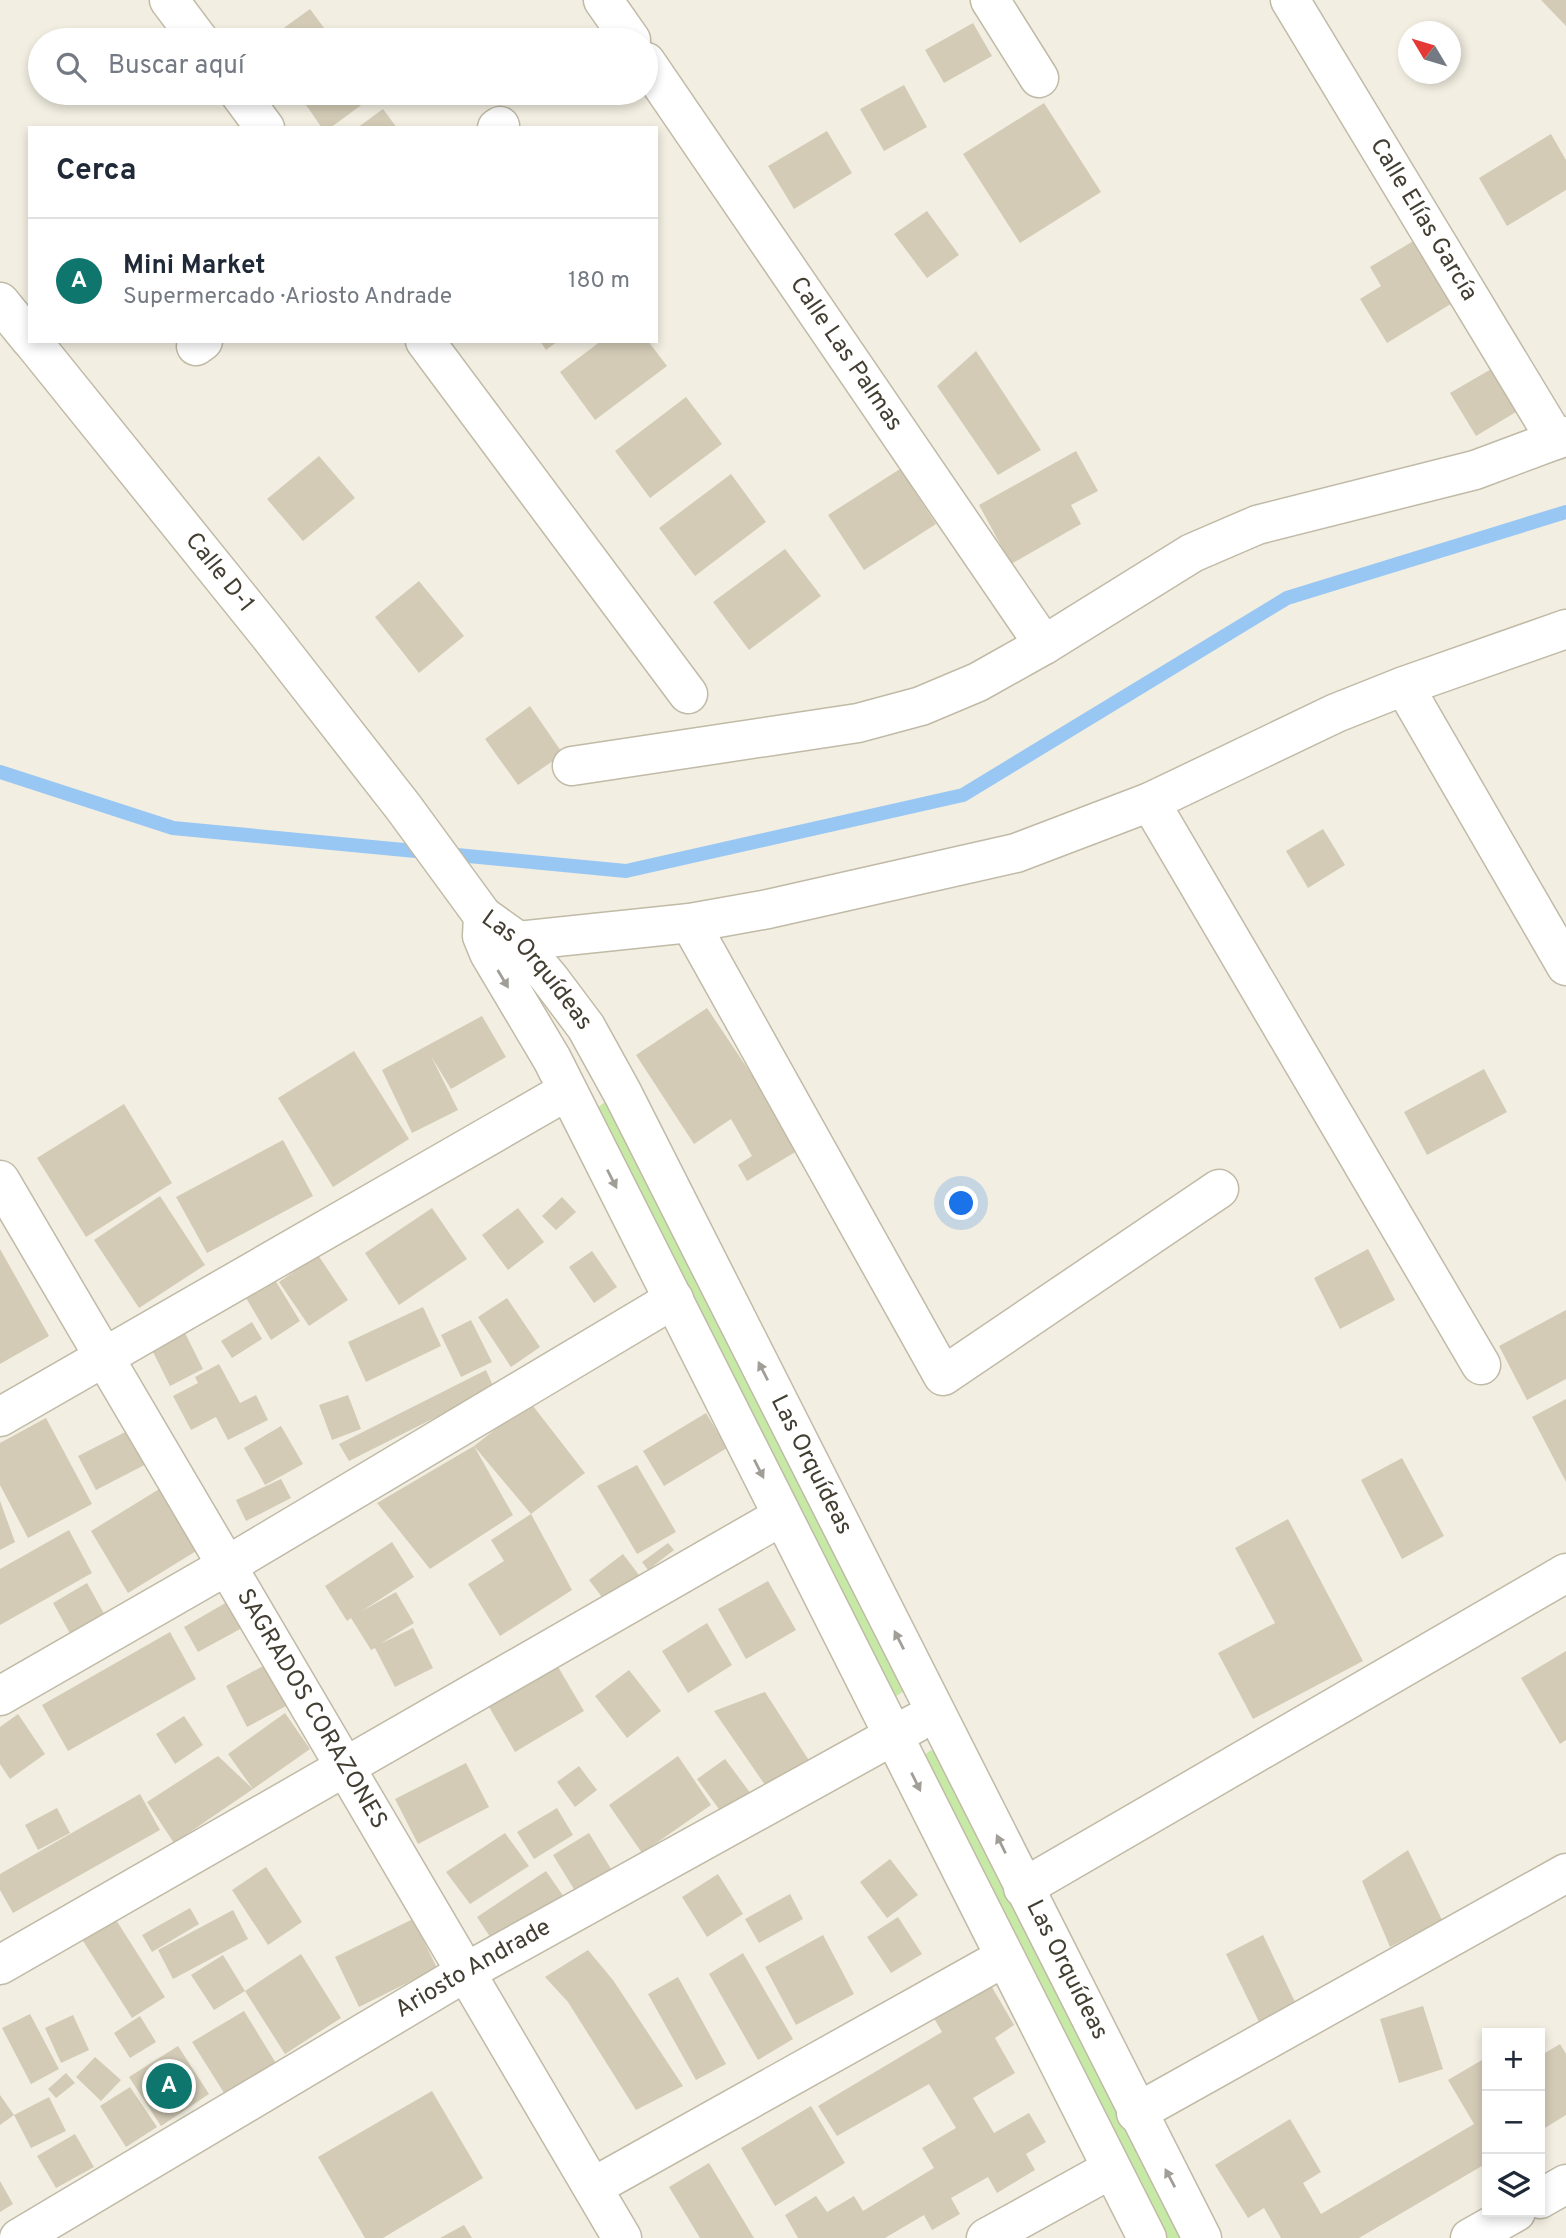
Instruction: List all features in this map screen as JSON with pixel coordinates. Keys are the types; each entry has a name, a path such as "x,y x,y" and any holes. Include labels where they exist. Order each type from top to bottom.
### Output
{"street":[{"path":"169,0 191,28"},
{"path":"603,0 623,28"},
{"path":"990,0 1039,78"},
{"name":"Calle Elías García","path":"1290,0 1561,438"},
{"name":"Calle Las Palmas","path":"658,80 1044,645"},
{"path":"248,105 264,126"},
{"name":"Calle D-1","path":"0,302 28,336"},
{"name":"Calle D-1","path":"33,343 404,807 483,916"},
{"path":"426,343 688,694"},
{"path":"572,766 858,723 922,706 1044,645 1192,552 1257,524 1475,470 1561,438"},
{"path":"518,941 690,923 768,909 1016,853 1150,802 1336,713 1404,685 1566,629"},
{"path":"1404,685 1566,966"},
{"path":"1150,802 1481,1365"},
{"name":"Las Orquídeas","path":"483,916 518,941 579,1017 605,1059 1136,2113 1202,2238"},
{"name":"Las Orquídeas","path":"483,916 482,936 489,953 568,1091 674,1298 1003,1958 1147,2238"},
{"path":"690,923 943,1376 1219,1189"},
{"path":"0,1418 568,1091"},
{"name":"SAGRADOS CORAZONES","path":"0,1180 622,2238"},
{"path":"0,1696 228,1565 674,1298"},
{"path":"0,1965 782,1516"},
{"path":"1023,1888 1566,1573"},
{"name":"Ariosto Andrade","path":"19,2238 466,1972 936,1712"},
{"path":"1136,2113 1566,1873"},
{"path":"593,2187 1003,1958"},
{"path":"986,2238 1111,2169"},
{"path":"1545,2196 1566,2184"},
{"path":"1470,2238 1508,2217"}],"green space":[{"path":"605,1102 614,1102 907,1684 904,1691 895,1697 597,1108"},
{"path":"931,1750 939,1754 1189,2238 1163,2238 922,1757"}],"building":[{"path":"1541,0 1566,0 1566,26"},
{"path":"310,9 324,28 284,28"},
{"path":"973,23 992,56 944,83 925,50"},
{"path":"904,85 927,127 884,151 860,109"},
{"path":"1044,103 1101,192 1020,243 963,154"},
{"path":"306,105 361,105 333,126 321,126"},
{"path":"383,109 396,126 360,126"},
{"path":"827,131 852,173 794,209 768,166"},
{"path":"1551,134 1566,160 1566,190 1507,226 1479,178"},
{"path":"927,211 959,255 927,278 894,234"},
{"path":"1435,228 1472,291 1387,343 1360,299 1381,286 1370,267"},
{"path":"541,343 555,343 546,350"},
{"path":"598,343 650,343 667,366 595,420 560,372"},
{"path":"976,351 1041,450 998,475 937,386"},
{"path":"1505,361 1531,403 1476,436 1450,393"},
{"path":"686,397 722,444 650,498 615,451"},
{"path":"1076,451 1098,491 1071,505 1081,524 1011,564 979,505"},
{"path":"319,456 355,498 303,541 267,499"},
{"path":"900,469 936,524 864,570 828,515"},
{"path":"731,474 766,522 695,576 659,528"},
{"path":"785,549 821,596 749,650 713,602"},
{"path":"419,581 464,636 419,673 375,617"},
{"path":"530,706 563,754 518,785 485,739"},
{"path":"1323,829 1345,865 1308,888 1286,851"},
{"path":"707,1008 766,1096 797,1151 747,1181 738,1165 752,1156 731,1119 694,1144 636,1055"},
{"path":"482,1016 506,1057 451,1089 431,1056 458,1110 412,1133 382,1070"},
{"path":"354,1051 409,1139 333,1187 278,1098"},
{"path":"1484,1069 1507,1112 1427,1155 1404,1112"},
{"path":"124,1104 172,1183 86,1237 37,1158"},
{"path":"283,1140 313,1196 207,1253 176,1197"},
{"path":"160,1196 205,1265 139,1308 94,1240"},
{"path":"562,1197 576,1212 556,1230 542,1216"},
{"path":"432,1208 467,1259 399,1305 365,1253"},
{"path":"518,1208 544,1242 508,1270 482,1235"},
{"path":"0,1249 49,1336 0,1364"},
{"path":"1368,1249 1395,1300 1340,1329 1314,1278"},
{"path":"592,1251 617,1287 594,1303 569,1267"},
{"path":"318,1255 348,1300 309,1326 279,1282"},
{"path":"272,1275 300,1321 271,1340 243,1293"},
{"path":"507,1298 540,1347 511,1367 478,1317"},
{"path":"423,1307 441,1346 366,1382 348,1342"},
{"path":"1566,1310 1566,1379 1527,1400 1499,1346"},
{"path":"471,1320 492,1362 461,1377 441,1335"},
{"path":"252,1322 262,1339 232,1358 221,1341"},
{"path":"183,1329 203,1369 170,1386 150,1346"},
{"path":"219,1364 240,1403 256,1395 268,1420 228,1440 216,1417 191,1430 173,1396 198,1383 195,1377"},
{"path":"486,1370 494,1388 349,1461 339,1444"},
{"path":"348,1395 361,1429 332,1440 319,1405"},
{"path":"1566,1399 1566,1482 1532,1417"},
{"path":"530,1402 585,1473 531,1514 474,1446"},
{"path":"706,1413 727,1448 664,1486 643,1451"},
{"path":"46,1418 92,1504 28,1538 0,1485 0,1443"},
{"path":"143,1423 160,1457 96,1490 78,1456"},
{"path":"281,1426 303,1464 265,1485 244,1448"},
{"path":"474,1446 513,1515 430,1569 377,1503"},
{"path":"1402,1458 1444,1536 1402,1559 1361,1480"},
{"path":"637,1465 676,1532 637,1554 597,1486"},
{"path":"281,1479 291,1498 246,1521 236,1500"},
{"path":"169,1483 206,1545 128,1593 91,1531"},
{"path":"0,1501 15,1542 0,1550"},
{"path":"531,1514 572,1590 500,1636 468,1584 504,1561 491,1540"},
{"path":"1288,1519 1363,1661 1253,1719 1218,1653 1275,1623 1235,1548"},
{"path":"69,1530 92,1573 0,1625 0,1569"},
{"path":"392,1542 414,1577 362,1611 396,1592 414,1623 380,1644 413,1628 433,1668 395,1687 375,1648 371,1650 351,1618 347,1621 325,1586"},
{"path":"668,1543 674,1550 648,1570 642,1562"},
{"path":"623,1554 639,1575 605,1601 589,1580"},
{"path":"768,1581 796,1630 746,1659 718,1609"},
{"path":"87,1583 106,1617 72,1637 53,1603"},
{"path":"227,1602 242,1628 198,1652 184,1627"},
{"path":"707,1623 732,1665 688,1693 662,1651"},
{"path":"170,1632 196,1679 68,1751 42,1705"},
{"path":"1566,1651 1566,1740 1560,1744 1521,1678"},
{"path":"554,1660 584,1711 515,1752 485,1700"},
{"path":"265,1665 286,1706 247,1727 226,1686"},
{"path":"629,1670 661,1711 627,1738 595,1696"},
{"path":"765,1692 819,1776 774,1798 714,1711"},
{"path":"285,1713 310,1749 253,1789 228,1754"},
{"path":"18,1714 45,1754 10,1779 0,1764 0,1727"},
{"path":"184,1716 203,1745 175,1764 156,1734"},
{"path":"218,1756 253,1789 174,1843 147,1802"},
{"path":"678,1756 711,1805 642,1853 609,1805"},
{"path":"725,1759 760,1806 732,1827 697,1779"},
{"path":"466,1763 489,1807 418,1844 395,1799"},
{"path":"579,1766 597,1790 575,1807 557,1782"},
{"path":"140,1794 160,1830 13,1913 0,1890 0,1874"},
{"path":"57,1808 70,1833 38,1850 25,1825"},
{"path":"557,1808 573,1835 534,1859 517,1832"},
{"path":"505,1833 529,1866 470,1904 446,1872"},
{"path":"589,1833 616,1877 580,1899 553,1855"},
{"path":"1408,1850 1442,1920 1390,1947 1362,1881"},
{"path":"890,1859 918,1895 887,1918 860,1882"},
{"path":"266,1867 302,1922 268,1945 232,1890"},
{"path":"546,1871 566,1900 496,1946 477,1917"},
{"path":"718,1874 743,1914 707,1937 682,1897"},
{"path":"790,1894 803,1919 759,1943 745,1919"},
{"path":"190,1908 199,1924 152,1952 142,1935"},
{"path":"233,1910 248,1939 173,1979 158,1950"},
{"path":"111,1912 165,1997 132,2018 78,1933"},
{"path":"898,1917 922,1954 891,1973 867,1937"},
{"path":"413,1919 437,1968 359,2007 335,1957"},
{"path":"823,1935 854,1994 796,2025 765,1967"},
{"path":"1263,1935 1296,2004 1259,2022 1226,1954"},
{"path":"588,1950 613,1980 683,2086 636,2110 568,2002 545,1977"},
{"path":"743,1953 793,2039 758,2060 709,1974"},
{"path":"301,1954 341,2018 285,2054 245,1991"},
{"path":"223,1955 245,1991 214,2010 191,1975"},
{"path":"678,1977 726,2064 696,2080 648,1994"},
{"path":"989,1982 1014,2025 995,2038 1015,2073 973,2098 994,2133 1029,2113 1046,2142 1026,2154 1035,2170 997,2193 988,2177 951,2198 960,2214 932,2230 924,2215 885,2238 798,2238 785,2215 816,2196 827,2212 854,2196 863,2211 934,2168 922,2148 956,2128 929,2084 837,2136 818,2106 942,2032 932,2015"},
{"path":"1423,2006 1443,2069 1399,2083 1380,2019"},
{"path":"244,2011 282,2073 231,2104 192,2042"},
{"path":"30,2014 59,2069 31,2084 2,2028"},
{"path":"73,2015 89,2050 61,2063 45,2028"},
{"path":"140,2016 156,2042 130,2058 114,2033"},
{"path":"1560,2044 1566,2054 1566,2115 1545,2128 1545,2091 1545,2053"},
{"path":"178,2046 209,2094 161,2126 129,2077"},
{"path":"95,2057 121,2080 101,2101 76,2077"},
{"path":"1482,2060 1482,2166 1359,2238 1281,2238 1264,2208 1248,2218 1215,2165 1290,2119 1321,2172 1303,2183 1321,2214 1474,2124 1448,2080"},
{"path":"66,2073 75,2083 56,2098 48,2089"},
{"path":"130,2087 157,2127 126,2147 100,2106"},
{"path":"432,2091 483,2178 383,2238 365,2238 318,2157"},
{"path":"0,2095 14,2115 0,2125"},
{"path":"49,2097 66,2131 31,2148 14,2115"},
{"path":"811,2106 845,2163 775,2206 741,2148"},
{"path":"75,2134 94,2167 56,2188 37,2156"},
{"path":"709,2163 754,2238 700,2238 669,2187"},
{"path":"0,2181 13,2204 0,2212"},
{"path":"464,2225 472,2238 440,2238"}],"waterway":[{"path":"0,772 173,828 626,871 963,795 1287,598 1566,512"}],"place":[{"name":"Mini Market","path":"169,2086"}]}
